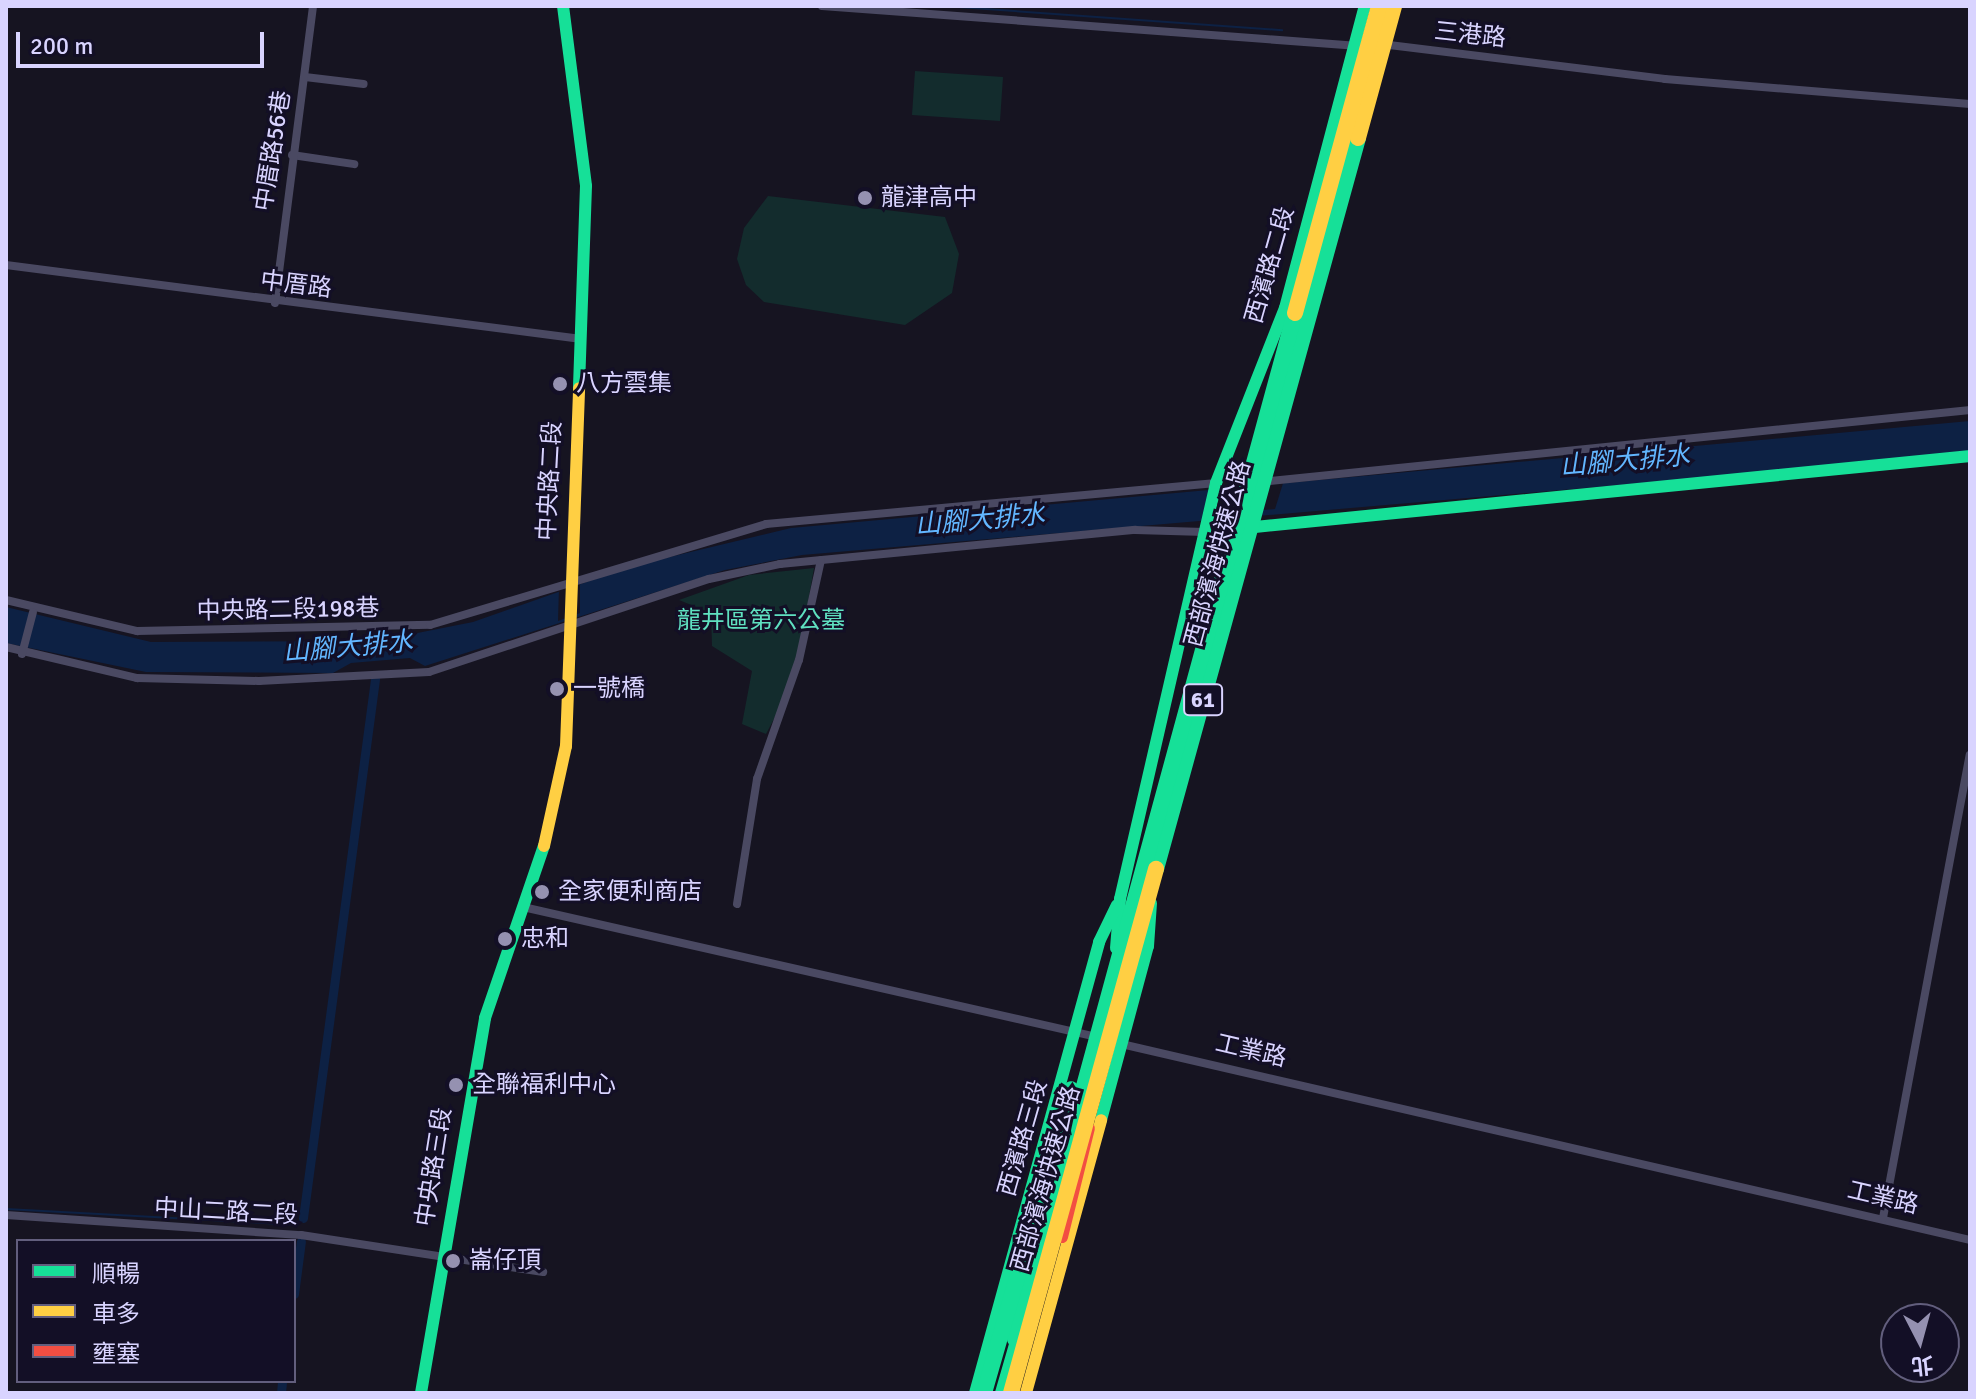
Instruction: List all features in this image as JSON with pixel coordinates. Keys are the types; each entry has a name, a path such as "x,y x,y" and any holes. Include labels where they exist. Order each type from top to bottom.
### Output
{"main road":[{"name":"中央路二段","path":"506,951 556,812 566,746 569,583 586,169 563,6"},
{"name":"西濱路二段","path":"1205,532 1216,483 1285,308 1365,6"},
{"name":"西部濱海快速公路","path":"1001,1393 1379,6"},
{"name":"西部濱海快速公路","path":"1011,1393 1396,6"},
{"path":"1269,481 1396,6"},
{"path":"1255,527 1970,456"},
{"name":"西濱路三段","path":"1098,1035 1112,991 1152,896 1269,481"},
{"name":"西濱路三段","path":"1112,991 1120,899 1205,532"},
{"name":"西濱路三段","path":"1026,1393 1148,946 1152,896"},
{"name":"西濱路三段","path":"975,1393 1099,942 1120,899"},
{"name":"中央路三段","path":"421,1393 485,1018 506,951"},
{"path":"984,1393 1073,1084 1098,1035"},
{"path":"1019,1393 1087,1148 1091,1107"}],"street":[{"name":"中厝路56巷","path":"275,303 313,6"},
{"name":"三港路","path":"822,6 1354,46 1388,44 1665,79 1970,104"},
{"path":"305,77 364,84"},
{"path":"292,155 354,164"},
{"name":"中厝路","path":"6,265 275,303 581,339"},
{"path":"1269,481 1970,410"},
{"name":"中央路二段198巷","path":"6,600 33,612 137,631 398,628 463,620 569,583 766,524 1216,483"},
{"path":"6,647 22,654 137,678 382,674 444,668 568,631 709,579 821,560 1135,530 1205,532"},
{"path":"737,904 757,779 799,660 821,560"},
{"path":"22,654 33,612"},
{"path":"1883,1218 1970,755"},
{"name":"工業路","path":"523,907 1076,1034 1098,1035 1120,1044 1970,1240"},
{"name":"中山二路二段","path":"6,1215 301,1235 444,1253 543,1272"}],"green space":[{"path":"915,71 1003,77 1000,121 912,115"},
{"path":"768,196 945,217 959,254 952,293 905,325 764,302 746,285 737,259 744,228"},
{"name":"龍井區第六公墓","path":"814,568 794,681 766,734 742,724 752,671 712,646 711,613 679,600 749,575"}],"water":[{"name":"山腳大排水","path":"1970,421 1970,455 802,555 725,570 425,666 410,658 351,663 333,673 146,672 6,643 6,607 151,642 377,641 473,622 632,566 791,528"}],"pier":[{"path":"1284,480 1275,509 1208,515 1216,486"},
{"path":"580,581 580,613 558,621 559,588"}],"waterway":[{"path":"944,6 1282,30"},
{"path":"303,1218 375,679"},
{"path":"6,1209 298,1225"},
{"path":"296,1279 301,1241"},
{"path":"281,1393 282,1383"}],"traffic: fast":[{"path":"563,6 586,186 579,388"},
{"path":"1116,948 1120,899 1216,483 1285,308 1365,6"},
{"path":"1156,869 1358,138"},
{"path":"1015,1339 1295,313"},
{"path":"1255,527 1970,456"},
{"path":"421,1393 485,1018 544,846"},
{"path":"1101,1120 1148,946 1151,903"},
{"path":"975,1393 1099,942 1117,905"},
{"path":"984,1393 1071,1089"},
{"path":"1001,1393 1018,1334"}],"traffic: slow":[{"path":"1295,313 1379,6"},
{"path":"1358,138 1394,6"},
{"path":"544,846 566,746 579,388"},
{"path":"1011,1393 1156,869"},
{"path":"1026,1393 1101,1120"}],"traffic: jam":[{"path":"1062,1237 1089,1128"}],"place":[{"name":"龍津高中","path":"865,198"},
{"name":"八方雲集","path":"560,384"},
{"name":"一號橋","path":"557,689"},
{"name":"全家便利商店","path":"542,892"},
{"name":"忠和","path":"505,939"},
{"name":"全聯福利中心","path":"456,1085"},
{"name":"崙仔頂","path":"453,1261"}]}
